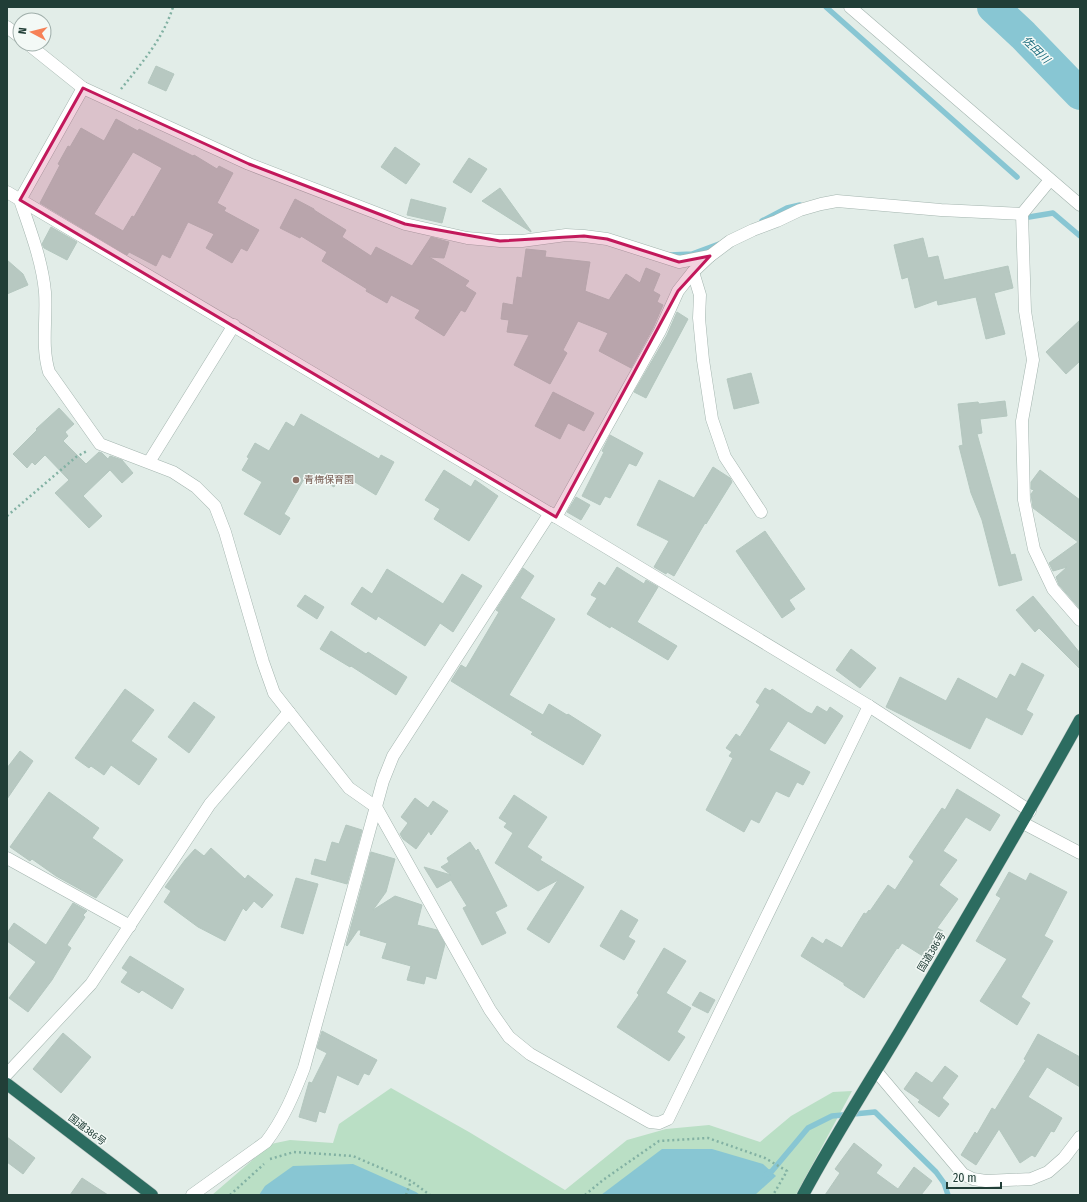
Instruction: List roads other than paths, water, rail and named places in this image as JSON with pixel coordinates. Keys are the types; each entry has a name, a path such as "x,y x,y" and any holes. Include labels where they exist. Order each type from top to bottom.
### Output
{"highway":[{"name":"国道386号","path":"804,1195 821,1161 1030,811 1080,720"},
{"name":"国道386号","path":"7,1084 152,1195"}],"street":[{"path":"850,7 1080,205"},
{"path":"38,52 83,88 249,164 405,224 467,238 500,242 522,241 566,235 607,239 679,262 710,256"},
{"path":"83,88 20,200 41,262 45,292 45,348 48,372 100,444 172,472 196,487 215,506 225,532 263,662 274,693 349,788 376,807 490,1010 508,1037 537,1058 650,1122 660,1123 668,1119 869,706"},
{"path":"1050,180 1022,214 1025,311 1033,360 1022,421 1024,500 1034,549 1052,589 1080,620"},
{"path":"7,192 553,515 869,706 1030,811"},
{"path":"192,1195 266,1142 275,1130 286,1110 304,1068 383,781 394,756 553,515 660,330 678,291 693,272 710,256 730,241 800,210 837,201 941,210 1022,214"},
{"path":"693,272 700,295 699,318 703,360 712,419 725,457 761,512"},
{"path":"149,462 234,325"},
{"path":"7,1074 91,984 210,804 289,712"},
{"path":"1022,824 1080,853"},
{"path":"7,858 130,926"},
{"path":"873,1076 962,1174 972,1179 986,1181 1031,1179 1048,1172 1064,1158 1080,1138"}],"water":[{"path":"662,1149 712,1149 763,1164 776,1176 755,1195 601,1195"},
{"path":"353,1164 420,1195 259,1195 265,1186 293,1166"}],"waterway":[{"path":"826,7 1017,177"},
{"name":"佐田川","path":"993,7 1023,35 1080,94"},
{"path":"762,221 787,208 800,205"},
{"path":"1029,217 1053,213 1080,236"},
{"path":"670,255 692,254 719,244"},
{"path":"765,1175 772,1171 808,1128 832,1116 875,1112 936,1172 944,1183 948,1195"}],"place":[{"name":"青梅保育園","path":"296,480"}]}
